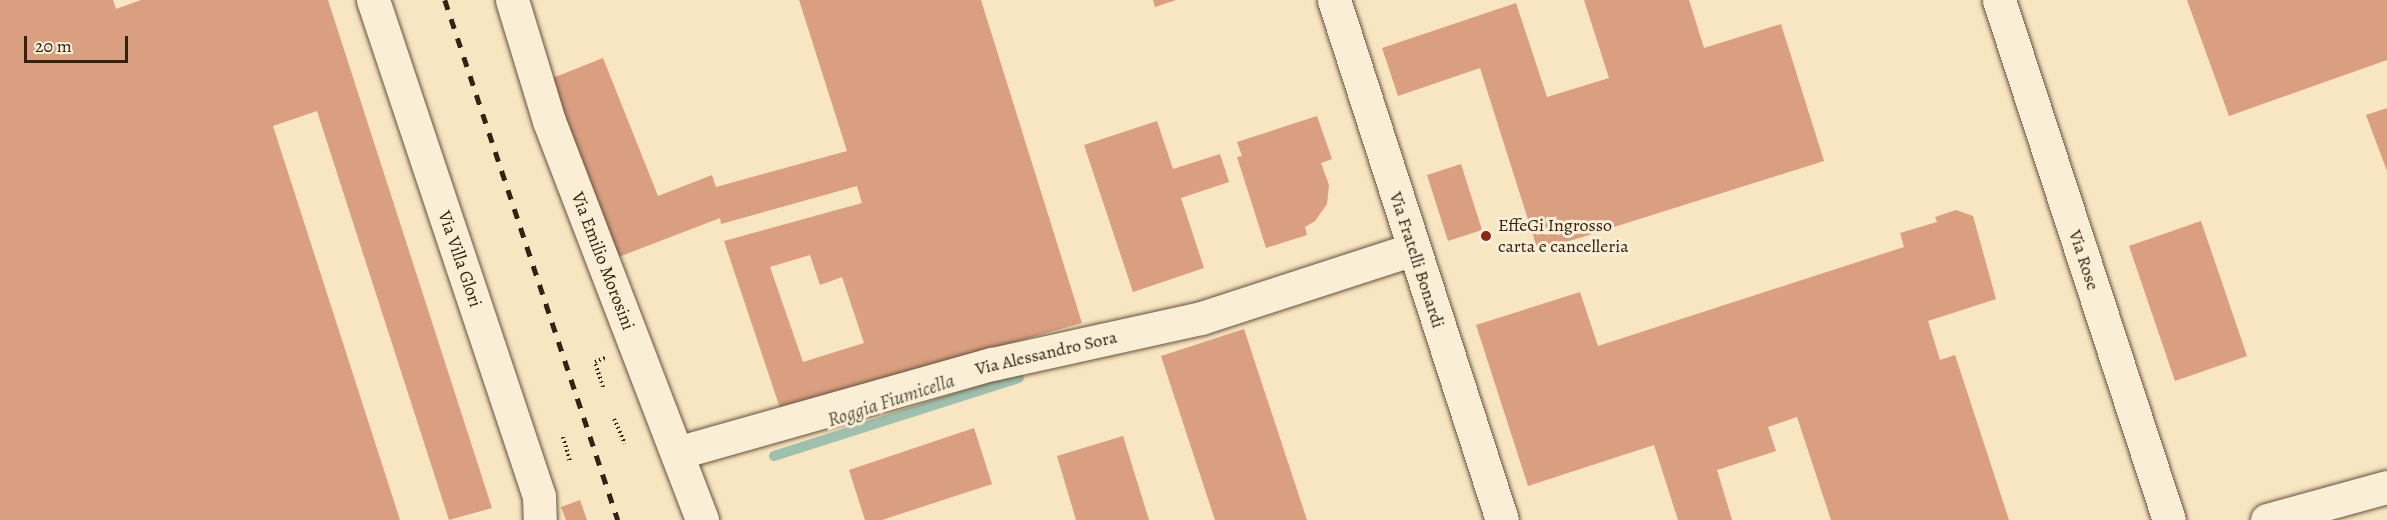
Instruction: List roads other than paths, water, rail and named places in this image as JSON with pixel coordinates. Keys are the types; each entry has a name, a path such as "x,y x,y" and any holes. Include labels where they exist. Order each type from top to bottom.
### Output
{"street":[{"name":"Via Villa Glori","path":"373,0 539,496 540,520"},
{"name":"Via Emilio Morosini","path":"512,0 549,121 702,520"},
{"name":"Via Fratelli Bonardi","path":"1334,0 1502,520"},
{"name":"Via Rose","path":"1999,0 2169,520"},
{"name":"Via Alessandro Sora","path":"677,453 992,364 1201,318 1413,249"},
{"path":"2267,520 2387,487"}],"waterway":[{"name":"Roggia Fiumicella","path":"774,456 1019,378"}],"railway":[{"path":"445,0 618,520"}],"place":[{"name":"EffeGi Ingrosso carta e cancelleria","path":"1486,236"}]}
